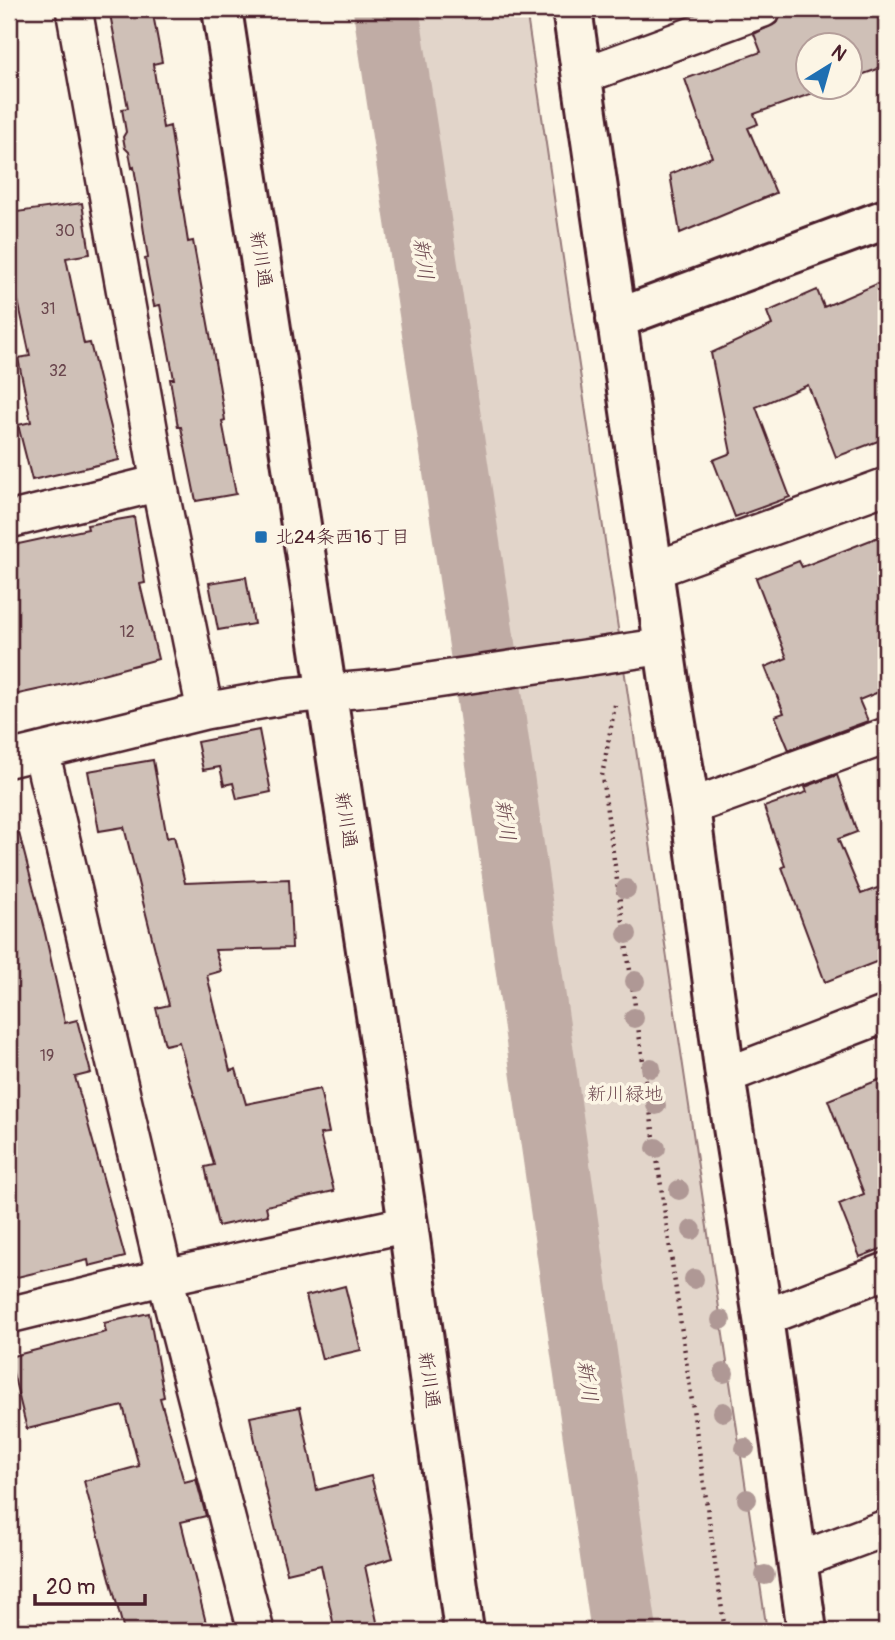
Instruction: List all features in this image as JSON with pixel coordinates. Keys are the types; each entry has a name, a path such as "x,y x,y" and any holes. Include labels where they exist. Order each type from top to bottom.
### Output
{"street":[{"path":"74,9 159,483 205,711"},
{"name":"新川通","path":"222,9 408,1224 464,1631"},
{"path":"572,9 690,807 725,1076 763,1318 807,1631"},
{"path":"582,76 764,9"},
{"path":"616,319 886,219"},
{"path":"9,520 159,483"},
{"path":"654,569 886,486"},
{"path":"256,1631 165,1277 25,755 205,711 287,696 389,687 665,646"},
{"path":"690,807 886,736"},
{"path":"725,1076 886,1014"},
{"path":"9,1315 165,1277 408,1224"},
{"path":"763,1318 886,1271"},
{"path":"797,1561 886,1528"}],"path":[{"path":"615,705 602,776 725,1631"}],"green space":[{"name":"新川緑地","path":"404,9 526,9 767,1631 645,1631 561,1084"}],"building":[{"path":"109,9 152,9 162,62 153,64 163,128 170,126 188,242 193,241 236,494 196,501 181,427 178,427 170,379 174,379 160,305 154,306 145,259 148,258 134,167 132,168 123,137 126,132 122,109 128,108"},
{"path":"783,9 886,9 886,66 864,74 864,32 794,32 794,100 754,114 758,124 748,128 776,193 680,233 670,174 712,157 685,79 761,52 754,34 778,22"},
{"path":"82,203 90,254 66,258 84,344 90,343 119,460 32,480 18,425 31,422 18,358 30,356 9,259 9,213"},
{"path":"886,280 886,438 836,457 808,385 756,407 790,497 735,517 713,460 731,453 711,353 772,325 767,312 817,290 824,307"},
{"path":"134,517 145,583 140,584 158,659 9,696 9,546 88,529 87,525"},
{"path":"886,534 886,689 859,700 868,721 789,750 775,716 784,713 765,667 787,658 756,578 799,561 802,567"},
{"path":"246,577 254,624 218,630 209,583"},
{"path":"259,730 271,792 237,799 233,783 224,785 220,767 203,770 197,742"},
{"path":"153,760 167,838 174,836 185,883 289,879 292,948 215,950 221,971 207,975 230,1071 236,1069 246,1104 320,1089 329,1133 320,1134 334,1191 266,1206 268,1215 218,1226 205,1167 214,1165 179,1042 165,1045 156,1008 169,1005 124,827 99,831 88,771"},
{"path":"837,775 857,832 838,839 861,894 886,885 886,958 825,982 782,867 785,866 764,807 807,792 805,787"},
{"path":"19,833 65,1023 77,1020 91,1073 75,1077 125,1257 89,1266 88,1260 9,1279 9,834"},
{"path":"886,1077 886,1247 860,1257 839,1204 864,1194 828,1100"},
{"path":"345,1286 361,1350 322,1359 306,1296"},
{"path":"149,1313 164,1397 160,1398 184,1482 196,1479 206,1516 181,1522 208,1631 124,1631 84,1481 139,1466 123,1406 27,1429 9,1357 106,1332 104,1323"},
{"path":"300,1407 317,1490 371,1476 393,1558 365,1566 379,1631 335,1631 321,1565 287,1573 250,1417"}],"waterway":[{"name":"新川","path":"386,9 477,610 624,1631"}],"place":[{"name":"北24条西16丁目","path":"261,537"}]}
